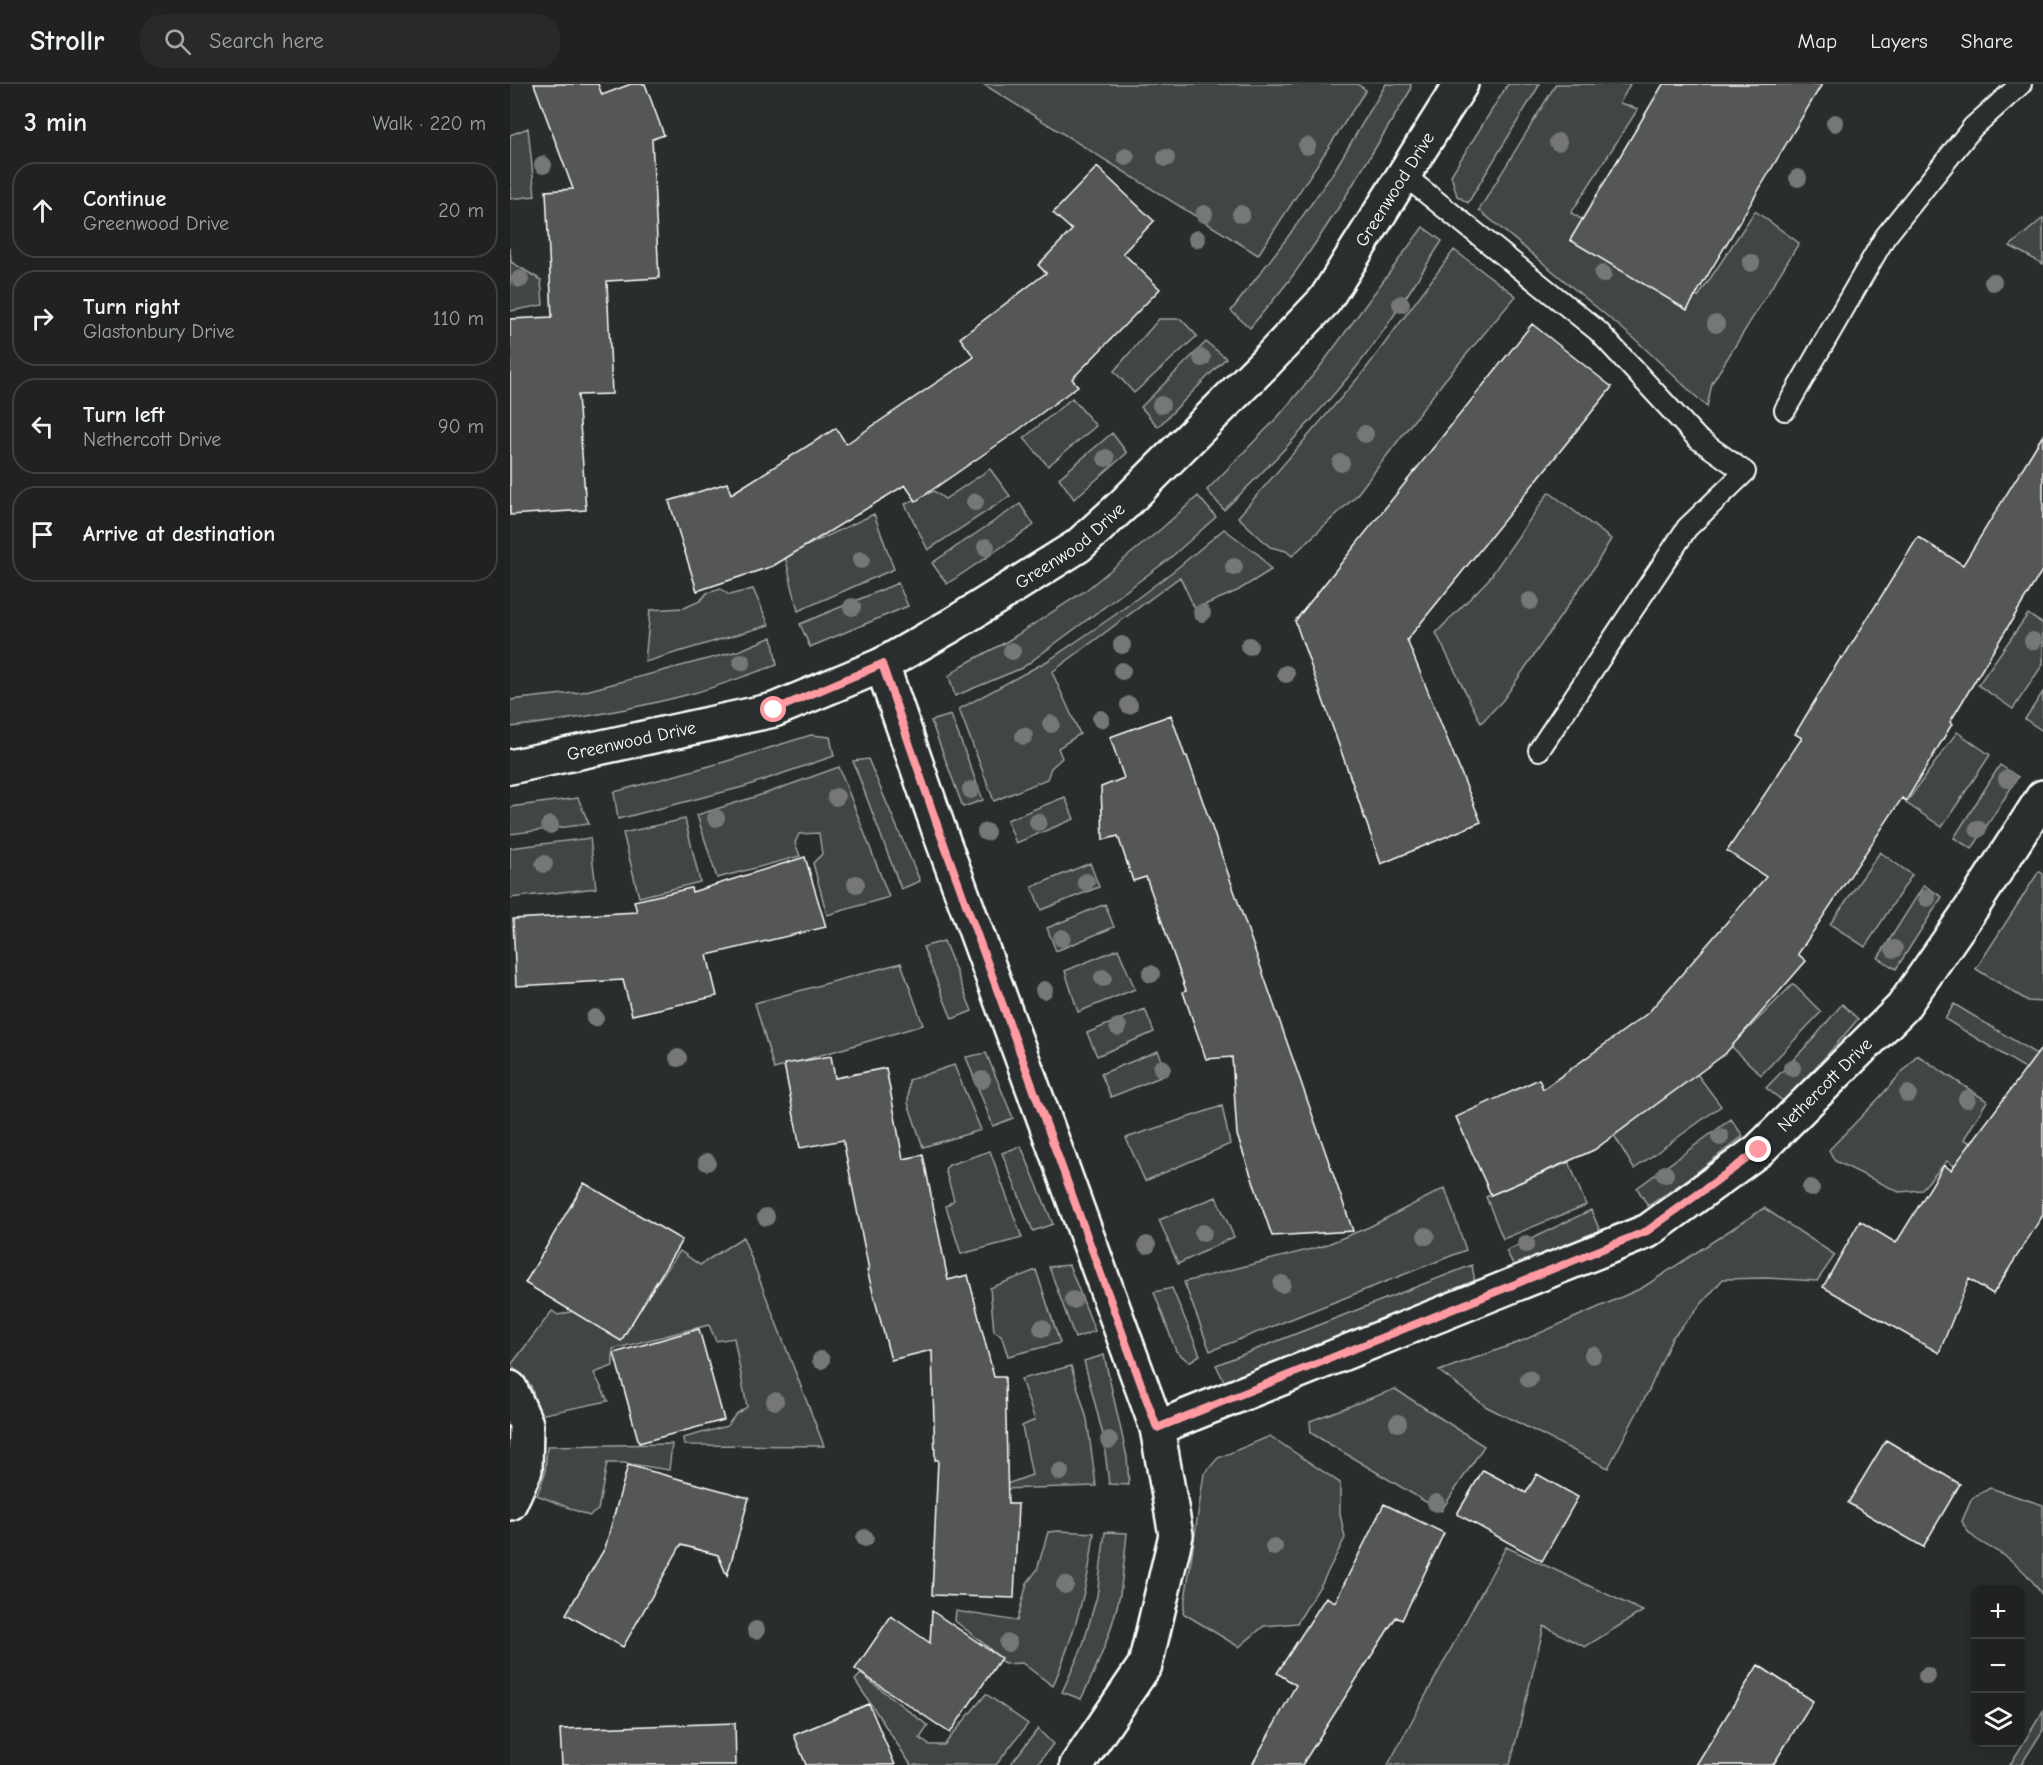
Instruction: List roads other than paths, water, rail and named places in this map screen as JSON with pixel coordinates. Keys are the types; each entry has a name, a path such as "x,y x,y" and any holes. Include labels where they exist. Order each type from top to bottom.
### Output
{"street":[{"name":"Greenwood Drive","path":"510,767 774,710 882,664 952,625 1078,546 1123,506 1325,300 1461,84"},
{"path":"882,664 940,833 1157,1428 1176,1535 1145,1665 1077,1765"},
{"name":"Nethercott Drive","path":"1157,1428 1647,1231 1759,1150 1902,1008 1973,906 2043,797"},
{"path":"510,1388 526,1424 525,1470 510,1503"}],"lane":[{"path":"1785,410 1885,237 1973,127 2021,84"},
{"path":"1405,176 1598,331 1698,439 1745,472 1687,528 1539,750"}]}
